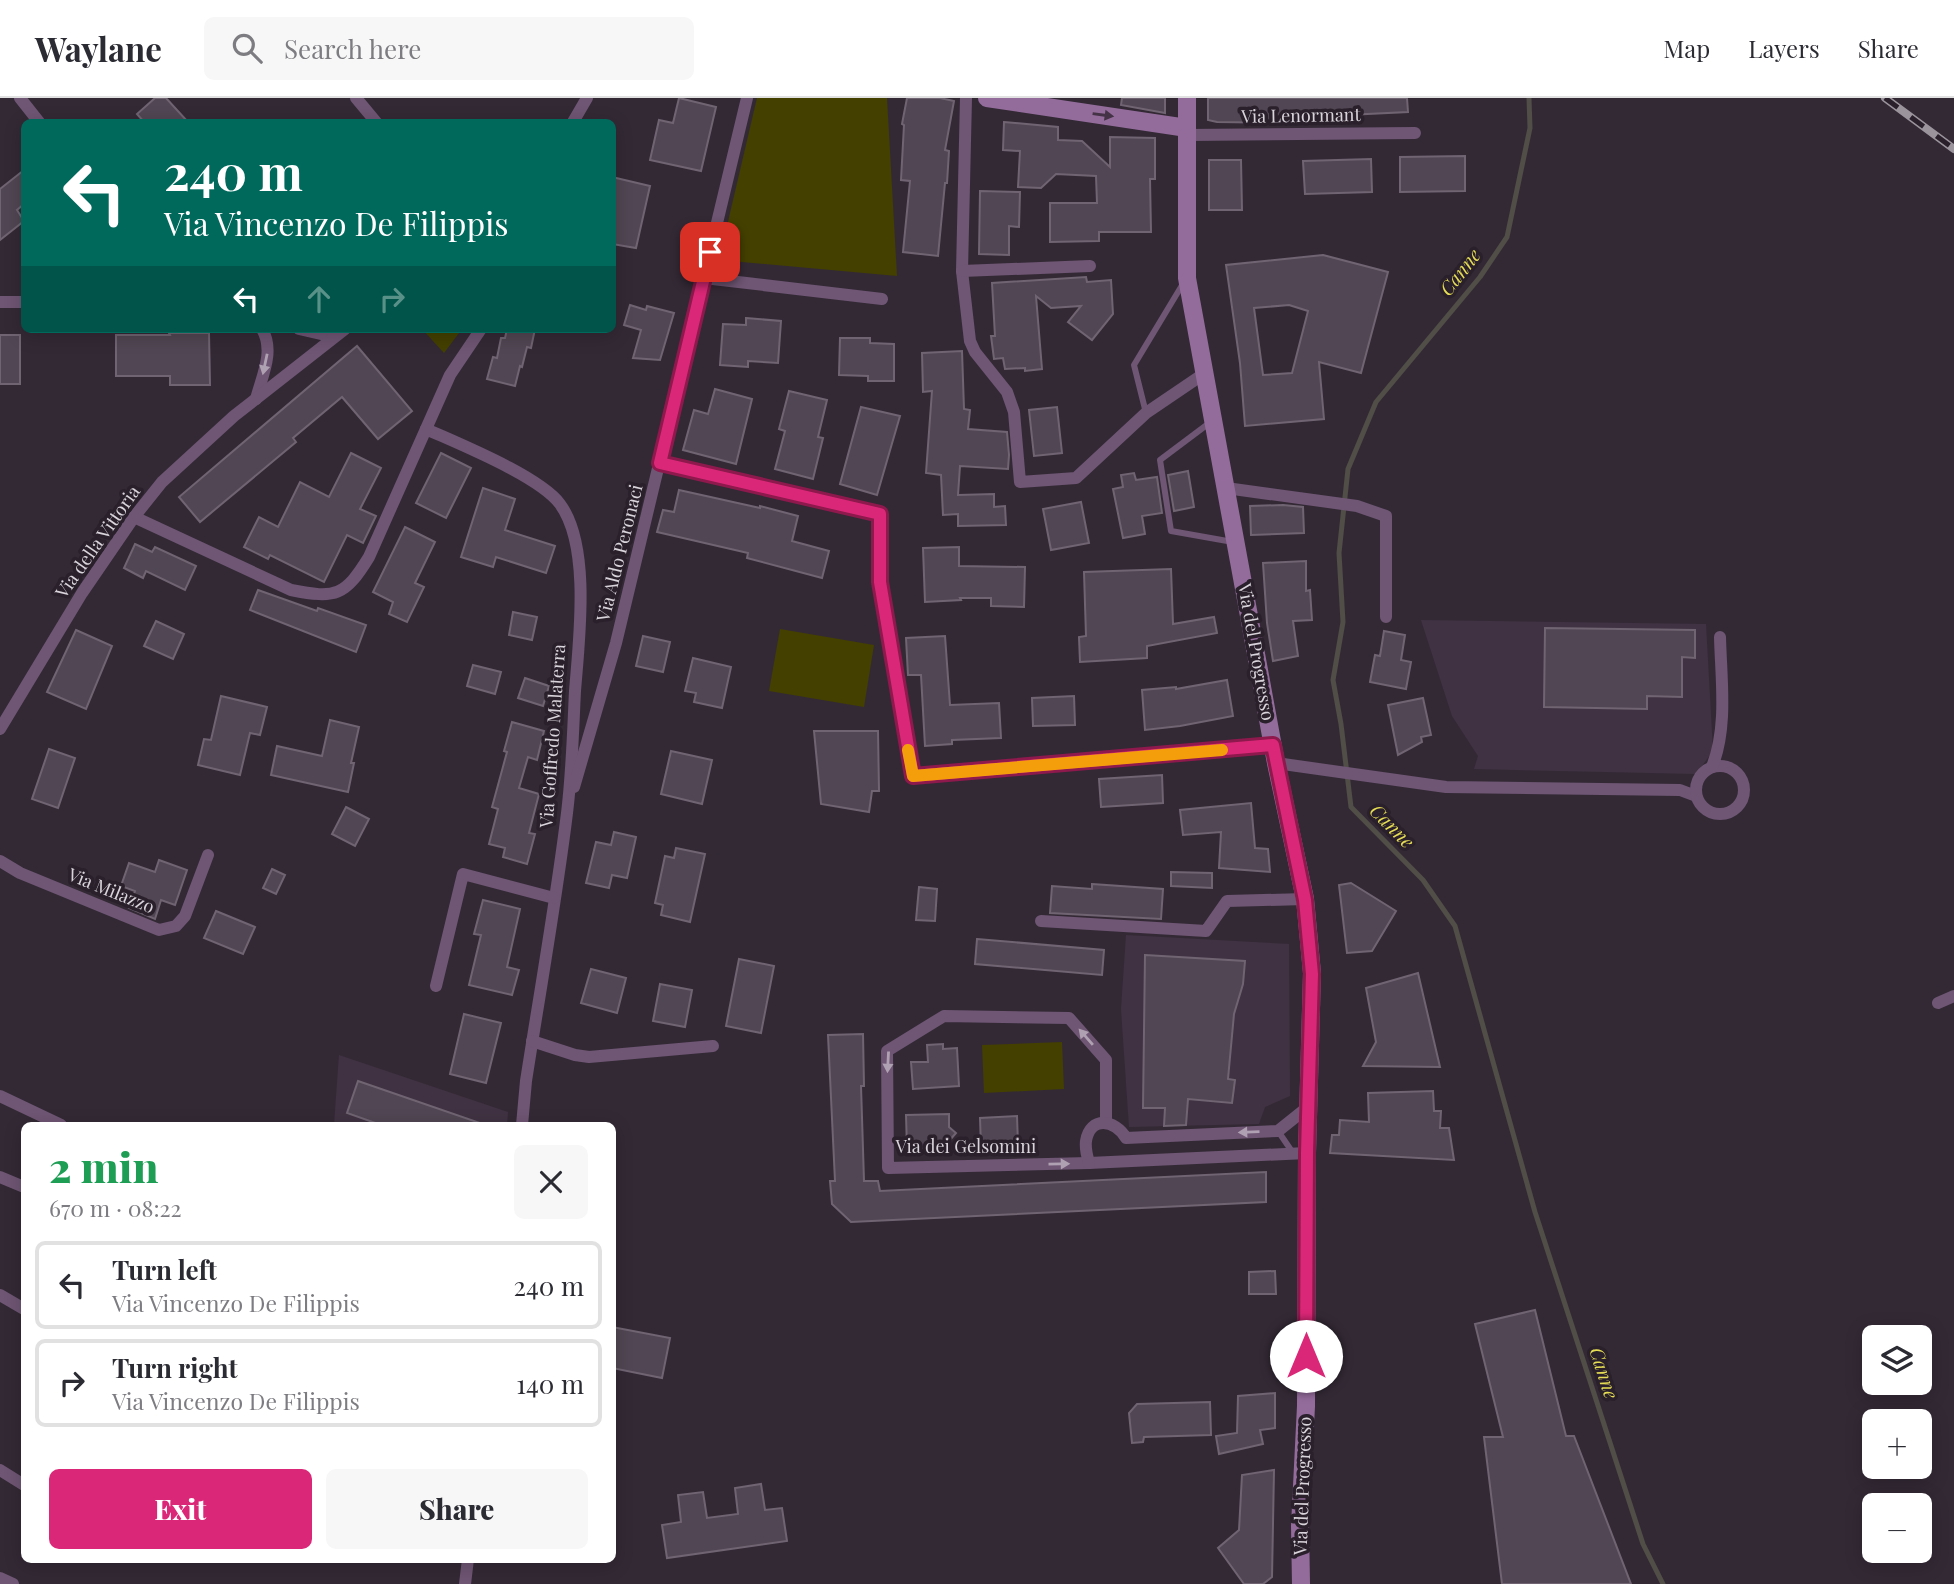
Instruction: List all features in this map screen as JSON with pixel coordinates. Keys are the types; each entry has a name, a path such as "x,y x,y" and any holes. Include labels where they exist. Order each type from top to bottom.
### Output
{"street":[{"path":"20,98 37,119"},
{"path":"356,98 374,119"},
{"path":"575,119 587,98"},
{"name":"Via Aldo Peronaci","path":"567,811 617,643 747,98"},
{"path":"966,98 962,271 970,341 975,352 1007,392 1014,412 1020,482 1076,478 1146,413 1205,373"},
{"path":"987,98 1187,132"},
{"name":"Via del Progresso","path":"1187,98 1187,278 1275,754 1305,900 1312,974 1308,1107 1300,1153 1306,1406 1300,1526 1301,1584"},
{"name":"Via Lenormant","path":"1187,132 1415,132"},
{"path":"962,271 1090,266"},
{"path":"704,278 882,299"},
{"path":"0,302 21,302"},
{"path":"256,399 267,358 267,338 264,333"},
{"name":"Via della Vittoria","path":"0,729 82,593 134,517 162,482 332,333"},
{"path":"134,517 291,590 317,596 336,594 354,581 369,557 450,375 478,333"},
{"name":"Via Goffredo Malaterra","path":"426,429 503,464 542,487 559,503 575,538 580,579 567,811 522,1122"},
{"path":"660,463 880,514 880,582 913,776 1275,754 1309,767 1446,787 1680,790 1696,796 1705,809 1712,813 1727,814 1734,811 1744,798 1745,790 1740,776 1727,767 1712,767 1706,770 1698,781 1680,790"},
{"path":"1226,488 1357,506 1386,516 1386,617"},
{"path":"1712,767 1720,748 1720,637"},
{"path":"1720,748 1727,767"},
{"path":"1696,796 1698,781"},
{"name":"Via Milazzo","path":"0,861 20,873 159,930 176,926 184,916 208,855"},
{"path":"436,986 463,874 554,898"},
{"path":"1041,921 1206,931 1227,901 1305,900"},
{"path":"1938,1003 1954,996"},
{"name":"Via dei Gelsomini","path":"1106,1122 1106,1060 1069,1018 944,1016 887,1051 888,1168 1089,1163 1300,1153"},
{"path":"532,1041 589,1057 713,1046"},
{"path":"0,1096 55,1122"},
{"path":"1089,1163 1086,1140 1089,1131 1106,1122 1115,1124 1126,1138 1278,1131 1308,1107"},
{"path":"0,1177 21,1186"},
{"path":"0,1295 21,1307"},
{"path":"0,1470 21,1483"},
{"path":"464,1584 467,1563"},
{"path":"0,1578 13,1584"}],"lane":[{"path":"1146,413 1134,365 1187,278"},
{"path":"1213,420 1160,460 1171,531 1236,542"},
{"path":"1278,1131 1300,1153"}],"shaded area":[{"path":"757,98 887,98 897,276 719,260"},
{"path":"426,333 459,333 444,353"},
{"path":"1421,620 1706,624 1713,751 1696,774 1474,769 1478,756 1452,716"},
{"path":"780,629 874,645 864,707 769,691"},
{"path":"1126,935 1289,944 1290,1096 1265,1107 1259,1124 1129,1127 1121,1009"},
{"path":"1062,1042 1064,1089 984,1093 982,1045"},
{"path":"339,1055 508,1112 507,1122 334,1122"}],"building":[{"path":"155,98 166,98 185,119 141,119 137,114"},
{"path":"679,98 716,107 701,171 650,160 659,120 673,123"},
{"path":"907,98 940,98 954,101 945,150 949,151 947,183 938,256 903,252 910,181 901,180 902,124"},
{"path":"1122,98 1165,98 1165,113 1121,105"},
{"path":"1208,98 1407,98 1408,112 1285,118 1285,123 1217,122 1208,120"},
{"path":"1004,122 1058,127 1058,140 1082,141 1110,167 1110,137 1155,138 1155,179 1150,179 1151,232 1099,232 1099,241 1050,242 1050,203 1097,203 1096,176 1056,174 1041,188 1018,187 1020,151 1003,150"},
{"path":"1465,156 1465,191 1400,192 1400,157"},
{"path":"1371,159 1372,192 1305,194 1303,161"},
{"path":"1209,160 1241,160 1242,210 1209,210"},
{"path":"21,172 21,207 17,210 21,223 0,240 0,189"},
{"path":"616,178 650,186 636,248 616,245"},
{"path":"980,191 1020,192 1019,227 1009,226 1009,255 979,254"},
{"path":"1323,255 1388,272 1361,373 1319,362 1324,419 1245,426 1240,363 1226,265","holes":["1289,305 1308,311 1292,373 1263,375 1254,308"]},
{"path":"1086,277 1087,282 1111,280 1113,314 1092,340 1068,322 1081,306 1051,308 1036,296 1042,369 1005,369 1003,358 994,359 991,336 995,336 992,283"},
{"path":"630,305 674,313 660,360 633,358 641,330 624,325"},
{"path":"746,318 781,321 778,363 748,361 748,367 720,365 723,324 746,325"},
{"path":"169,333 209,333 210,385 170,385 170,376 116,376 116,335 170,335"},
{"path":"506,333 534,333 531,348 527,347 515,386 487,379 493,357 497,358 501,338 505,338"},
{"path":"0,335 20,335 20,384 0,384"},
{"path":"840,338 870,338 870,343 894,344 894,381 868,381 868,376 839,375"},
{"path":"357,346 412,411 378,439 342,397 293,438 296,442 200,522 179,497"},
{"path":"962,351 964,409 970,410 968,429 1007,432 1009,455 1008,469 960,466 958,495 994,494 994,507 1005,506 1006,525 958,526 958,514 943,515 941,475 926,473 932,391 923,392 922,353"},
{"path":"715,389 752,399 736,464 683,450 694,410 708,414"},
{"path":"789,391 827,400 818,437 823,438 813,479 775,469 785,431 779,429"},
{"path":"861,407 900,416 877,495 840,484"},
{"path":"1057,407 1062,453 1034,456 1029,410"},
{"path":"351,453 381,468 360,509 376,516 363,543 347,535 324,582 270,555 268,559 244,547 259,517 278,527 300,482 329,497"},
{"path":"441,453 471,468 446,518 416,503"},
{"path":"1188,471 1194,507 1174,511 1168,475"},
{"path":"1134,473 1136,480 1157,477 1162,513 1142,516 1145,534 1123,538 1113,489 1123,487 1121,475"},
{"path":"483,488 515,499 505,530 555,546 546,573 496,557 493,567 461,557"},
{"path":"679,490 798,516 792,541 829,551 822,578 747,558 748,553 657,532 663,510 674,512"},
{"path":"1081,502 1089,543 1051,550 1043,509"},
{"path":"1250,506 1303,507 1304,533 1251,535"},
{"path":"405,527 435,542 415,583 424,587 407,622 389,614 393,602 373,592"},
{"path":"135,544 152,552 155,547 196,566 185,590 146,571 143,578 124,568"},
{"path":"959,547 959,566 1025,567 1024,607 991,606 991,598 925,602 923,548"},
{"path":"1306,561 1306,591 1310,590 1312,620 1293,621 1298,656 1273,661 1267,623 1263,563"},
{"path":"1171,569 1173,624 1214,617 1217,633 1147,646 1147,658 1080,662 1079,637 1086,636 1084,572"},
{"path":"258,590 366,625 356,652 250,610"},
{"path":"513,612 537,617 532,640 509,635"},
{"path":"156,621 184,634 173,659 144,646"},
{"path":"1545,628 1695,630 1695,658 1682,657 1682,697 1647,696 1647,709 1544,707"},
{"path":"76,630 112,646 86,709 47,692"},
{"path":"1384,631 1405,635 1401,660 1411,662 1406,689 1370,682 1375,655 1380,656"},
{"path":"643,636 670,642 663,672 636,666"},
{"path":"945,636 950,705 999,703 1001,738 952,740 952,744 925,746 921,675 908,675 906,638"},
{"path":"693,658 731,667 722,708 694,702 696,693 685,691"},
{"path":"473,665 501,672 495,694 467,686"},
{"path":"525,678 549,686 543,706 518,698"},
{"path":"1227,680 1233,716 1145,730 1142,690 1176,689"},
{"path":"221,696 267,707 260,735 250,733 240,775 198,765 204,739 211,740"},
{"path":"1074,696 1075,725 1033,726 1032,698"},
{"path":"1423,698 1431,735 1421,737 1422,742 1398,755 1388,705"},
{"path":"330,720 359,727 348,792 271,775 277,746 322,756"},
{"path":"512,722 544,731 537,760 528,757 519,788 539,794 529,833 535,834 527,864 503,857 505,848 489,844 498,809 492,807"},
{"path":"814,731 878,731 879,791 872,791 869,812 821,804"},
{"path":"49,749 75,758 58,808 32,799"},
{"path":"671,751 712,760 702,804 661,794"},
{"path":"1162,775 1163,803 1101,807 1099,779"},
{"path":"1251,803 1255,848 1268,849 1270,872 1219,868 1221,832 1183,835 1180,810"},
{"path":"346,807 369,819 355,846 332,834"},
{"path":"614,832 636,837 627,878 612,875 609,888 586,883 596,842 611,845"},
{"path":"676,848 705,854 690,922 661,915 663,905 655,903 665,856 674,858"},
{"path":"159,860 187,870 175,905 161,900 155,919 129,908 135,891 121,886 129,863 155,872"},
{"path":"272,869 285,875 276,894 263,888"},
{"path":"1171,872 1212,873 1212,888 1171,886"},
{"path":"1351,883 1396,911 1372,951 1347,953 1339,885"},
{"path":"1092,884 1163,889 1161,919 1050,913 1052,886 1092,889"},
{"path":"919,887 937,889 935,921 916,920"},
{"path":"483,900 520,909 507,967 519,970 512,995 469,985 481,935 474,934"},
{"path":"216,911 255,927 243,954 204,938"},
{"path":"977,939 1104,950 1102,975 975,964"},
{"path":"1145,955 1245,961 1243,984 1234,1014 1228,1079 1235,1080 1232,1103 1188,1099 1186,1125 1164,1126 1165,1108 1143,1108"},
{"path":"739,959 774,966 761,1033 726,1026"},
{"path":"591,969 626,978 617,1013 581,1003"},
{"path":"1418,973 1440,1067 1363,1066 1376,1042 1366,988"},
{"path":"660,984 692,990 685,1027 653,1021"},
{"path":"464,1014 501,1023 486,1083 450,1074"},
{"path":"863,1034 864,1086 861,1086 864,1181 878,1181 880,1191 1266,1172 1266,1202 851,1222 832,1204 830,1181 835,1181 828,1035"},
{"path":"943,1044 943,1049 957,1048 959,1086 913,1089 911,1062 928,1062 927,1045"},
{"path":"358,1081 477,1122 372,1122 347,1113"},
{"path":"1433,1091 1434,1111 1441,1111 1440,1128 1449,1128 1454,1160 1330,1153 1332,1135 1339,1135 1340,1120 1369,1122 1368,1093"},
{"path":"949,1114 949,1127 956,1133 943,1148 907,1149 906,1115"},
{"path":"1017,1116 1018,1145 981,1147 980,1118"},
{"path":"1275,1271 1276,1294 1249,1294 1249,1272"},
{"path":"1535,1310 1566,1436 1574,1436 1631,1584 1502,1584 1484,1437 1503,1437 1475,1324"},
{"path":"616,1328 670,1338 662,1378 616,1369"},
{"path":"1275,1393 1275,1428 1260,1430 1263,1444 1219,1454 1216,1436 1237,1433 1238,1396"},
{"path":"1210,1402 1211,1435 1144,1437 1143,1442 1132,1443 1129,1413 1137,1404"},
{"path":"1274,1470 1272,1577 1263,1584 1244,1584 1218,1548 1239,1530 1242,1475"},
{"path":"761,1484 765,1510 782,1508 787,1541 667,1558 662,1525 681,1522 678,1495 703,1492 707,1518 738,1514 735,1488"}],"waterway":[{"name":"Canne","path":"1529,98 1530,128 1507,237 1480,277 1376,402 1348,469 1339,553 1343,622 1333,680 1351,807 1423,880 1455,926 1535,1212 1643,1544 1663,1584"}],"railway":[{"path":"1885,98 1954,149"}],"slow traffic":[{"path":"908,750 913,776 1222,750"}],"route":[{"path":"710,252 660,463 880,514 880,582 913,776 1273,745 1305,900 1312,974 1307,1153 1306,1356"}]}
